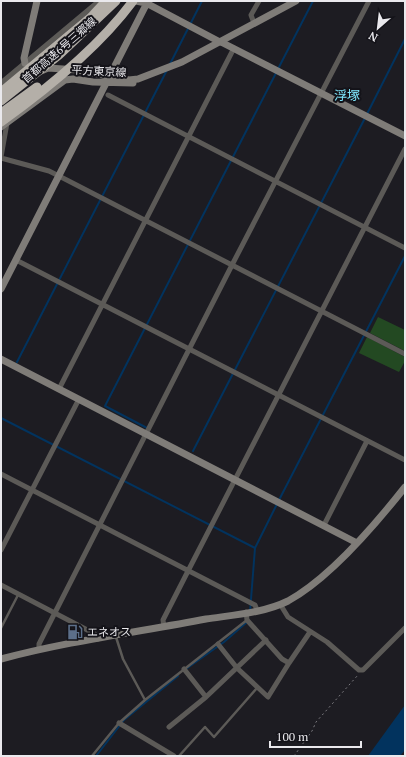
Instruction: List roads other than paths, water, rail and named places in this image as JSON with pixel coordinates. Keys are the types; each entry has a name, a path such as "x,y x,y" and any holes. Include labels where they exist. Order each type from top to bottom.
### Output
{"highway":[{"path":"1,92 91,17 106,1"},
{"name":"首都高速6号三郷線","path":"1,101 59,55 116,1"},
{"name":"首都高速6号三郷線","path":"1,113 66,62 112,19 128,1"},
{"path":"3,124 94,44 122,17 135,1"}],"street":[{"path":"26,63 24,58 37,1"},
{"path":"1,83 99,1"},
{"path":"135,1 147,2 221,42 405,136"},
{"path":"254,23 252,15 259,1"},
{"name":"平方東京線","path":"3,124 66,80 107,79 138,83 153,80 182,62 296,1"},
{"path":"39,649 39,644 232,265 369,1"},
{"path":"1,289 147,2"},
{"path":"59,389 234,48"},
{"name":"平方東京線","path":"1,97 31,73 48,68 78,70 107,79"},
{"path":"108,95 405,248"},
{"path":"3,124 1,158 49,171 405,354"},
{"path":"164,628 163,620 405,148"},
{"path":"16,260 405,460"},
{"path":"1,359 357,543"},
{"path":"1,550 79,399"},
{"path":"324,525 368,441"},
{"path":"1,474 255,605 256,610"},
{"path":"1,658 39,649 247,616 256,610 280,604 314,583 357,543 405,487"},
{"path":"1,585 95,634 98,639"},
{"path":"280,604 288,617 327,642 359,670 363,670 405,628"},
{"path":"247,616 282,659 289,664"},
{"path":"218,644 237,668 268,697 310,632"},
{"path":"169,727 206,697 266,640"},
{"path":"184,669 206,697"},
{"path":"119,723 174,756"}],"lane":[{"path":"1,628 18,594"},
{"path":"92,756 119,723 144,700 218,644 247,616"},
{"path":"116,636 123,659 144,700"},
{"path":"179,756 205,727 214,737 257,688"}],"water":[{"path":"405,705 405,750 400,756 368,756"}],"waterway":[{"path":"170,64 202,1"},
{"path":"278,69 313,1"},
{"path":"367,114 405,39"},
{"path":"17,362 167,70"},
{"path":"147,428 105,406 276,73"},
{"path":"193,451 365,118"},
{"path":"279,500 405,256"},
{"path":"1,418 255,548 250,612"},
{"path":"255,548 277,504"},
{"path":"186,669 224,642 247,622"},
{"path":"96,756 124,720 178,676"}],"place":[{"name":"エネオス","path":"75,632"}],"district":[{"name":"浮塚","path":"347,95"}]}
